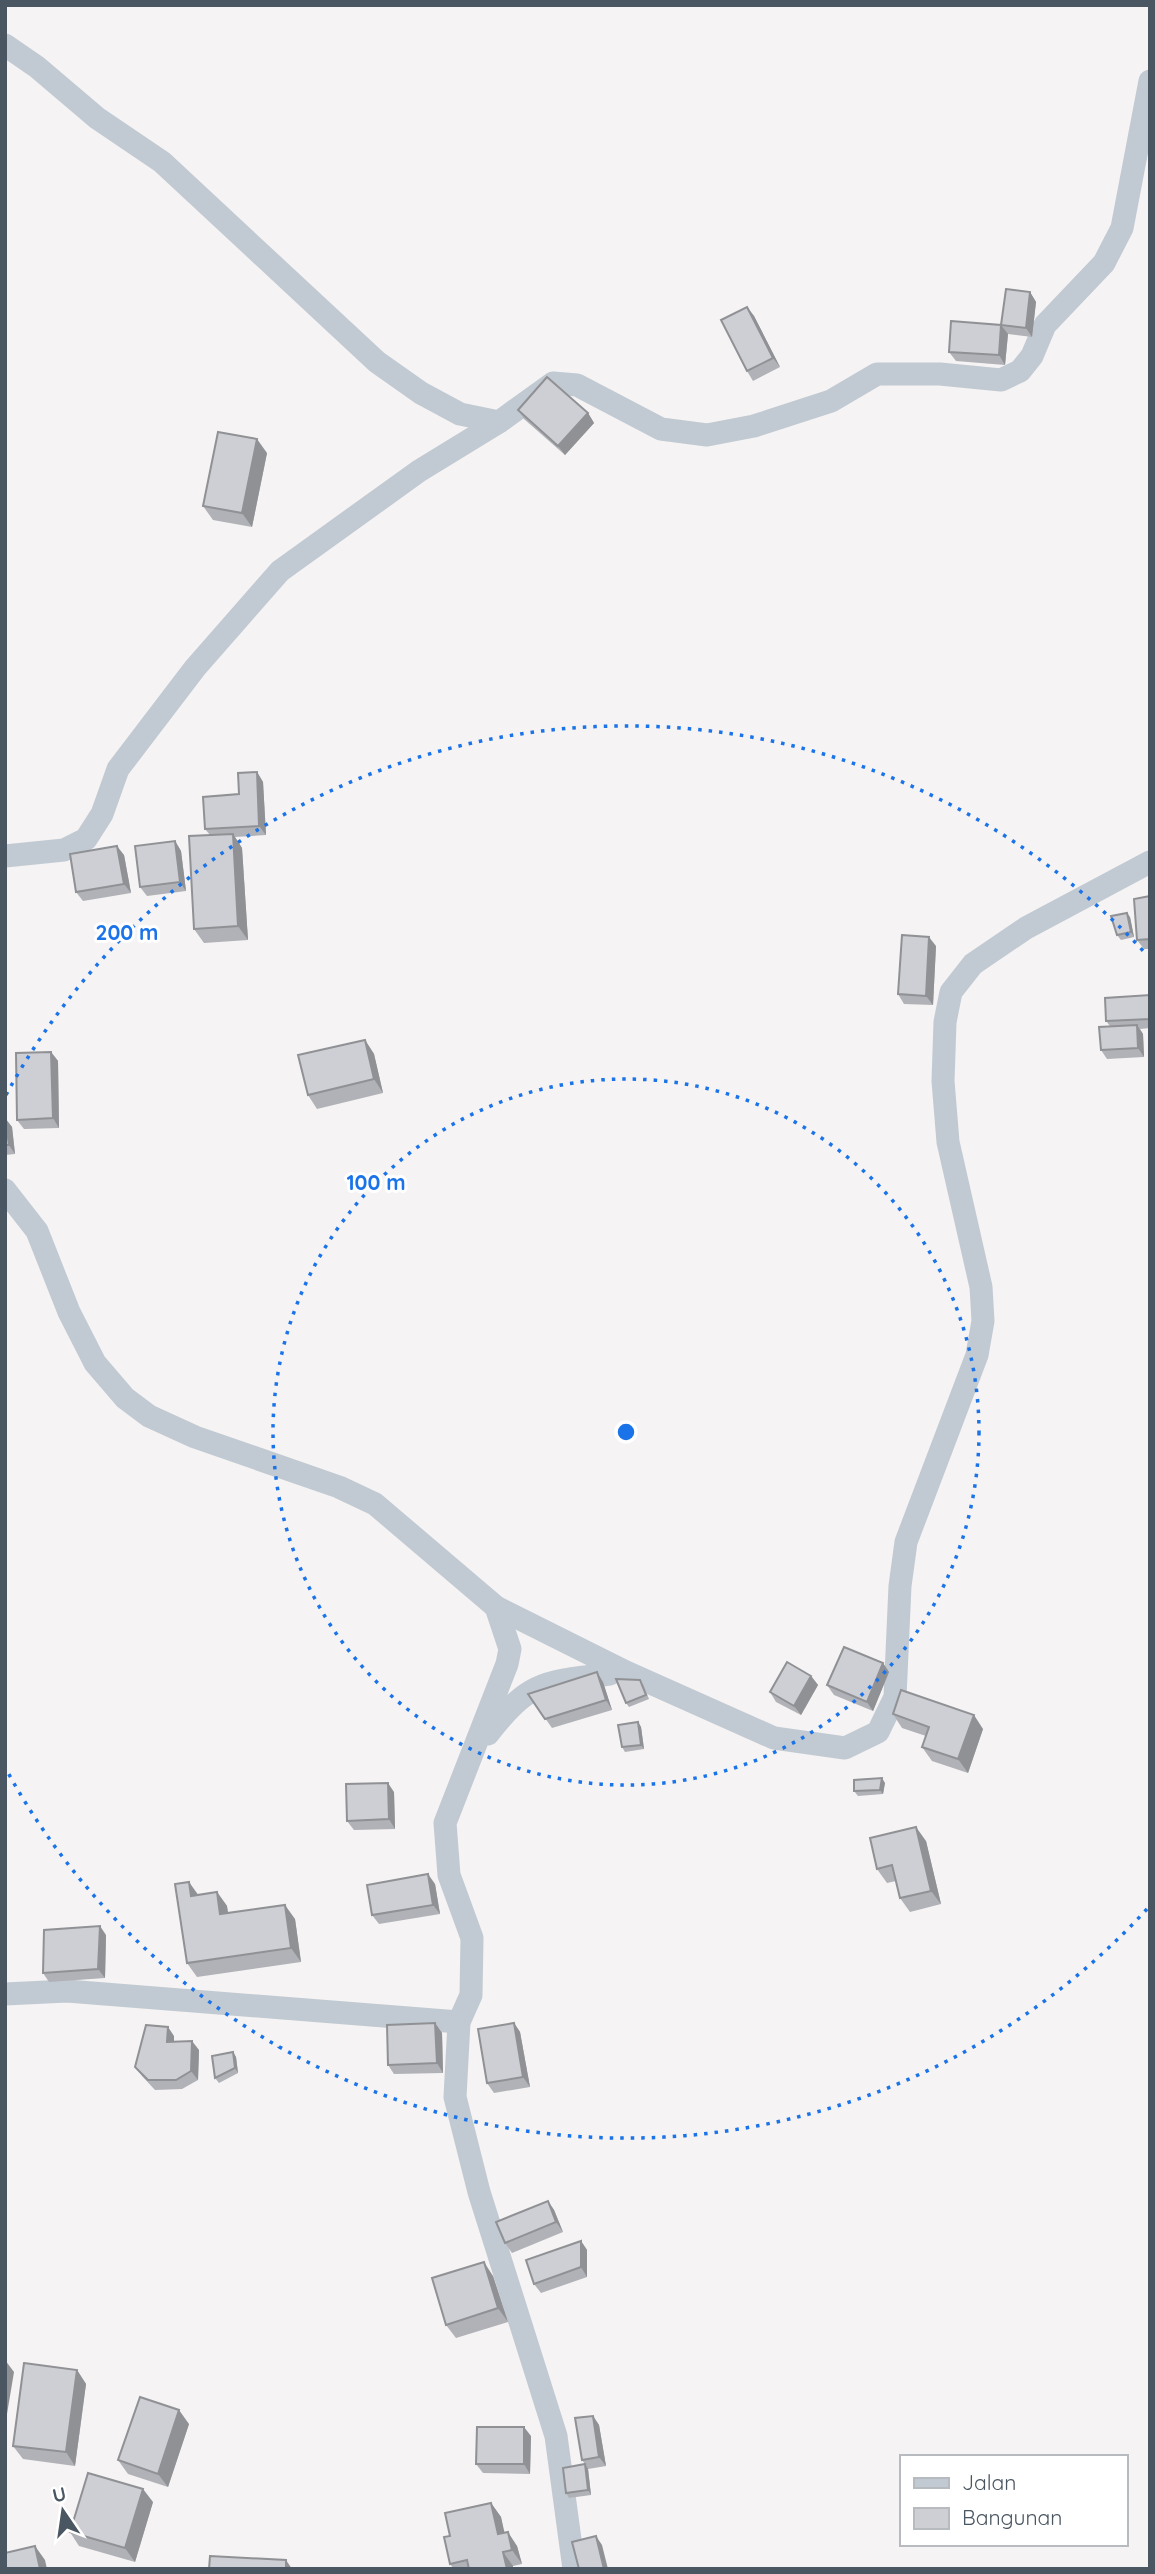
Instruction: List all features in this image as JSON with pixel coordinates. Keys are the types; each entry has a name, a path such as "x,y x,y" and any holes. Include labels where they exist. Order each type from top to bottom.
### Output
{"street":[{"path":"5,45 30,61 97,118 162,162 377,362 421,393 460,414 499,422"},
{"path":"5,856 64,850 86,839 102,814 118,769 195,668 280,571 419,471 499,422 553,383 578,385 662,429 707,435 754,426 831,401 877,374 940,374 1002,380 1020,372 1032,356 1045,324 1104,263 1122,228 1150,81"},
{"path":"5,1190 37,1231 69,1312 95,1363 125,1398 149,1416 195,1437 339,1488 375,1504 496,1607 626,1672 774,1738 845,1748 878,1732 895,1697 900,1586 906,1542 977,1355 984,1321 981,1287 948,1142 943,1081 945,1022 951,992 972,964 1026,928 1150,862"},
{"path":"496,1607 510,1649 445,1823 449,1875 472,1938 471,1995 459,2022 454,2097 480,2192 556,2436 574,2569"},
{"path":"473,1753 524,1693 556,1681 626,1672"},
{"path":"5,1994 67,1991 459,2022"}],"building":[{"path":"1006,289 1030,292 1026,328 1001,325"},
{"path":"747,307 773,358 747,371 721,320"},
{"path":"951,321 1001,325 999,355 949,352"},
{"path":"547,377 588,413 558,446 518,410"},
{"path":"218,432 257,439 242,513 203,506"},
{"path":"257,772 259,826 205,829 203,797 239,794 238,773"},
{"path":"233,834 238,926 194,929 189,836"},
{"path":"175,841 180,882 140,887 135,846"},
{"path":"117,846 124,884 76,892 70,854"},
{"path":"1150,896 1150,939 1137,940 1134,899"},
{"path":"1127,913 1131,932 1117,935 1111,916"},
{"path":"902,935 929,937 926,996 898,994"},
{"path":"1150,995 1150,1019 1106,1021 1105,998"},
{"path":"1137,1025 1138,1048 1101,1050 1099,1027"},
{"path":"365,1040 374,1079 308,1095 298,1055"},
{"path":"51,1052 53,1118 17,1120 16,1053"},
{"path":"5,1118 9,1145 5,1145"},
{"path":"844,1647 883,1663 867,1702 827,1685"},
{"path":"787,1662 811,1676 794,1706 770,1692"},
{"path":"597,1672 606,1700 545,1719 528,1694"},
{"path":"616,1679 640,1680 646,1695 626,1703"},
{"path":"901,1690 974,1715 958,1759 922,1747 929,1727 893,1714"},
{"path":"638,1722 641,1745 622,1747 618,1725"},
{"path":"882,1778 880,1790 854,1791 854,1780"},
{"path":"388,1783 389,1819 347,1821 346,1784"},
{"path":"916,1827 931,1891 900,1898 892,1865 877,1869 870,1838"},
{"path":"428,1874 433,1905 372,1915 367,1885"},
{"path":"189,1882 191,1896 217,1892 220,1914 285,1905 291,1948 187,1963 175,1884"},
{"path":"100,1926 98,1969 43,1973 44,1930"},
{"path":"435,2023 437,2063 388,2065 387,2025"},
{"path":"514,2023 523,2077 487,2083 478,2029"},
{"path":"146,2025 168,2027 167,2042 192,2041 191,2071 176,2080 148,2080 135,2067"},
{"path":"233,2052 235,2068 215,2078 212,2056"},
{"path":"548,2201 556,2222 505,2243 496,2222"},
{"path":"581,2241 581,2267 534,2284 526,2260"},
{"path":"484,2262 498,2308 446,2325 432,2278"},
{"path":"24,2363 77,2370 66,2452 13,2446"},
{"path":"140,2397 179,2410 158,2474 118,2460"},
{"path":"593,2416 599,2457 582,2460 575,2418"},
{"path":"477,2427 524,2427 524,2464 476,2464"},
{"path":"585,2464 588,2490 566,2493 563,2468"},
{"path":"88,2473 143,2489 125,2548 70,2532"},
{"path":"491,2503 498,2534 508,2532 512,2550 503,2552 507,2569 469,2569 467,2560 450,2564 444,2537 450,2536 445,2513"},
{"path":"596,2536 604,2569 579,2569 572,2542"},
{"path":"35,2546 40,2569 5,2569 5,2553"},
{"path":"210,2556 286,2560 286,2569 209,2569"}]}
